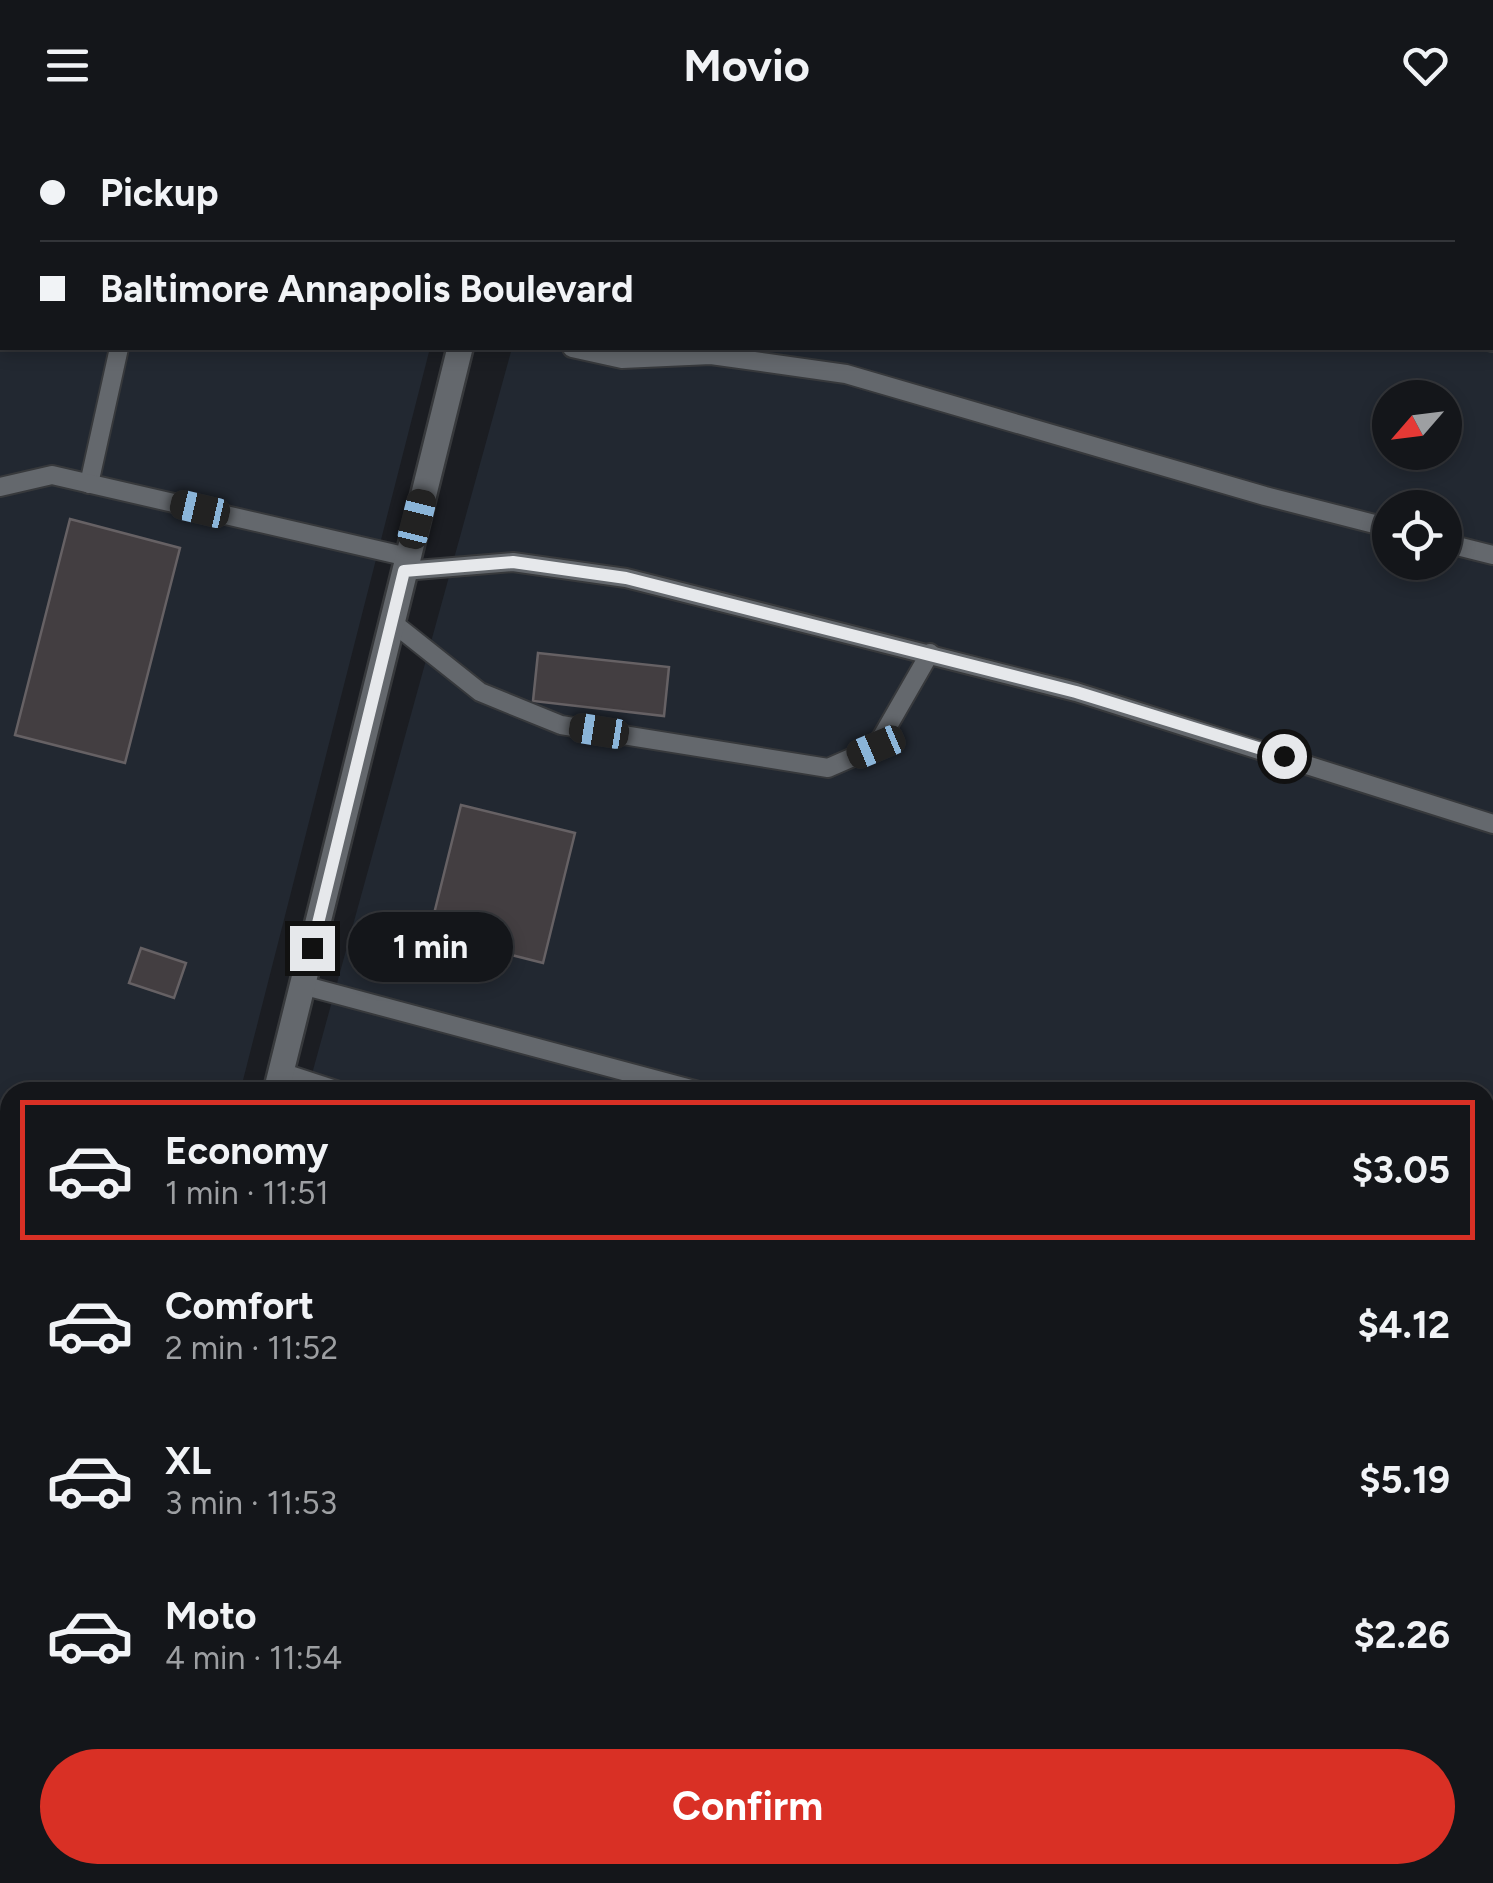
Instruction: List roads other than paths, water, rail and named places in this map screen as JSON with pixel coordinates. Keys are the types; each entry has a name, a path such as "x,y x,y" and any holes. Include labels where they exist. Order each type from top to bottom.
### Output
{"street":[{"path":"278,1082 460,350"}],"lane":[{"path":"88,484 119,350"},
{"path":"581,350 622,359 710,356 846,374 1264,496 1372,523"},
{"path":"0,488 52,475 406,564 513,562 626,578 1076,692 1493,824"},
{"path":"1462,547 1493,555"},
{"path":"392,622 480,692 561,725 828,768 876,747 930,653"},
{"path":"302,985 665,1082"}]}
